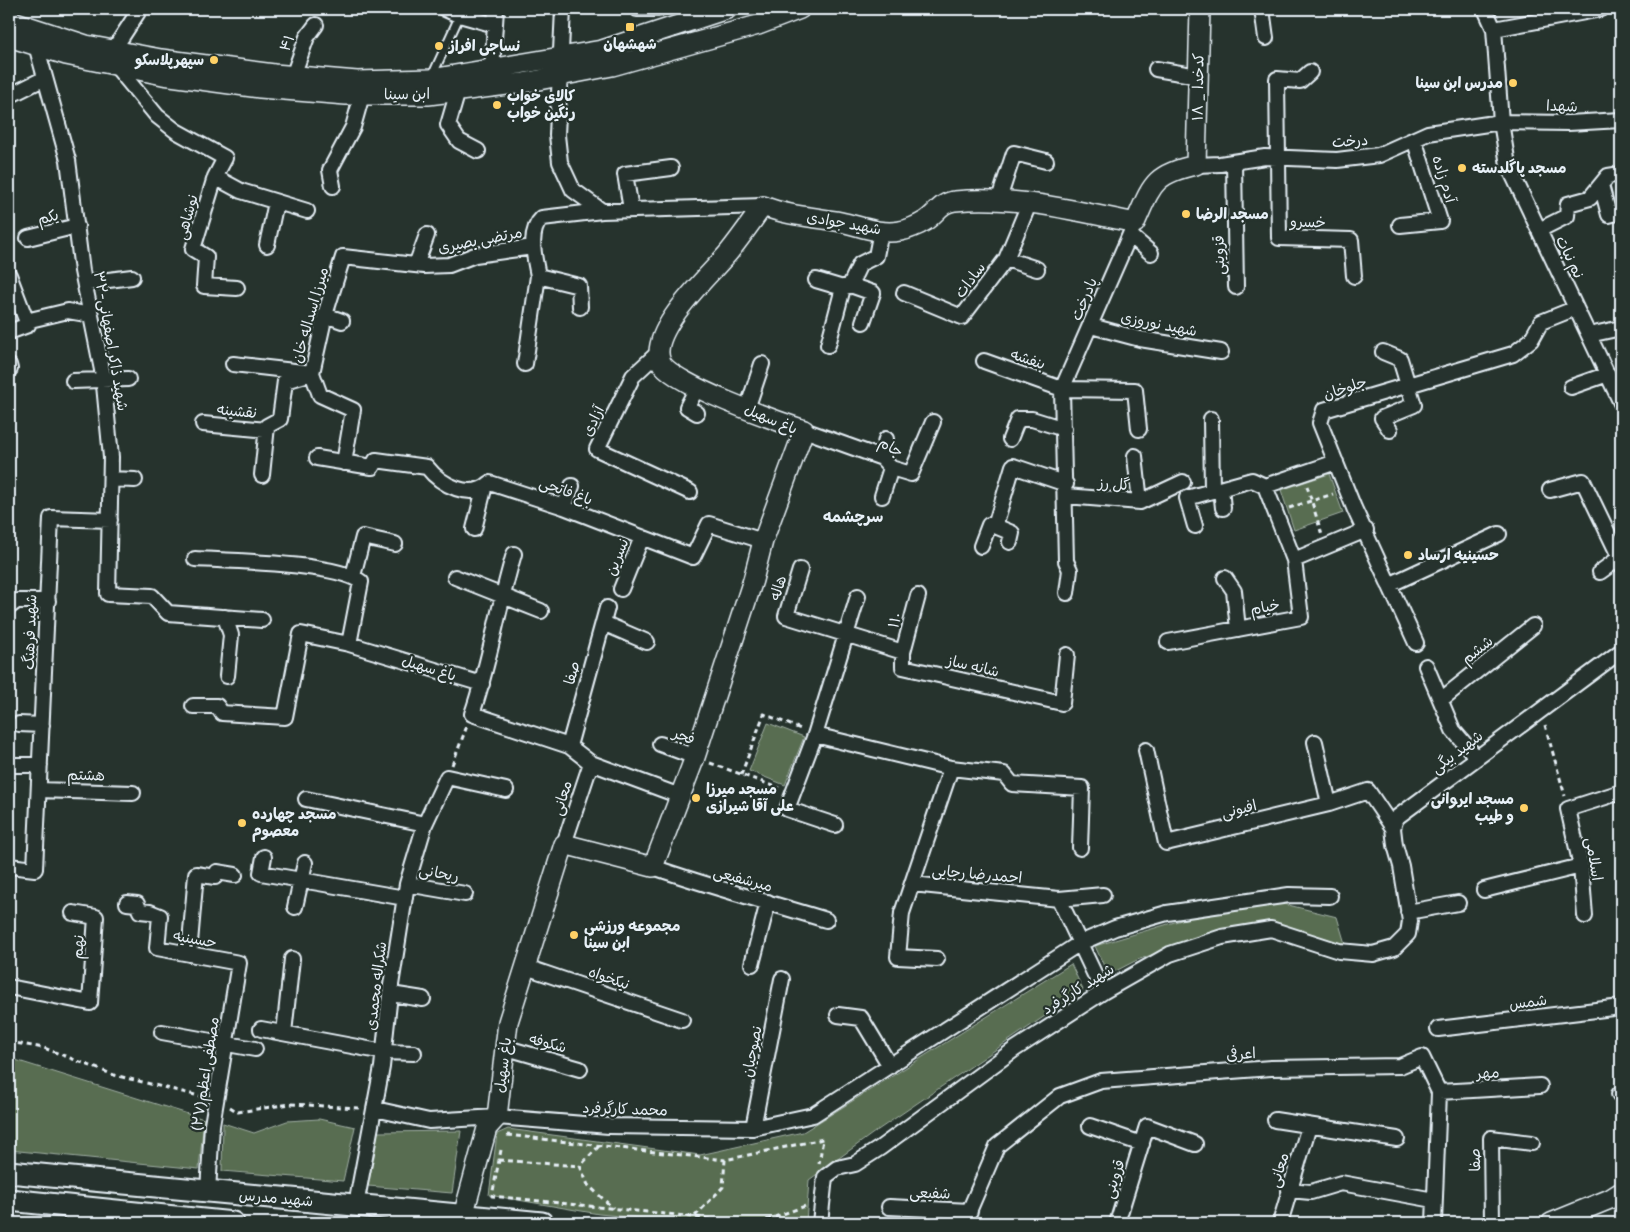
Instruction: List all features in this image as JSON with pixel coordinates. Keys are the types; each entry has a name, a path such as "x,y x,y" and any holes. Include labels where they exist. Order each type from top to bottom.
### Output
{"main road":[{"name":"شهید مدرس","path":"9,1172 542,1223"},
{"path":"9,1200 72,1215 225,1223"}],"street":[{"path":"9,13 13,9"},
{"path":"140,9 114,57 157,116 176,131 225,158 215,177 241,191 307,211"},
{"path":"445,9 495,25"},
{"path":"492,70 496,9"},
{"path":"563,9 557,135 560,162 573,190 602,211"},
{"path":"636,9 655,9"},
{"name":"ابن سینا","path":"114,57 163,74 260,88 362,95 428,94 523,83 689,14 727,9"},
{"name":"ابن سینا","path":"9,20 66,55 161,59 292,76 357,81 431,79 492,70 561,66 612,66 758,25 800,9"},
{"name":"۱۸ _ کدخدا","path":"1196,165 1200,9"},
{"path":"1262,9 1266,38"},
{"path":"1485,9 1494,28 1601,9"},
{"path":"689,14 703,40"},
{"name":"۴۱","path":"292,76 307,37 316,25"},
{"name":"نم نبات","path":"1494,28 1501,122 1508,165 1621,403"},
{"name":"ابن سینا","path":"9,37 33,36"},
{"name":"۳۲-شهید ذاکر اصفهانی","path":"33,36 68,160 85,283 104,379 111,479 108,594 152,596 168,613 262,620"},
{"path":"1156,69 1198,76"},
{"path":"1277,157 1278,79 1300,81 1310,72"},
{"path":"9,96 45,78"},
{"path":"458,91 448,125 459,141 478,151"},
{"path":"333,186 330,170 353,127 362,95"},
{"name":"شهدا","path":"1501,122 1568,123 1621,120"},
{"name":"درخت","path":"1196,165 1277,157 1337,160 1379,155 1428,133 1501,122"},
{"name":"آدم زاده","path":"1400,225 1440,221 1414,139"},
{"path":"998,202 1014,152 1046,161"},
{"name":"خسرو","path":"1277,157 1279,238 1351,240 1354,276"},
{"name":"قزوینی","path":"1234,162 1236,288"},
{"path":"1151,254 1132,229 1150,189 1160,176 1196,165"},
{"path":"631,209 625,174 671,168"},
{"path":"1539,230 1567,216 1568,204 1590,198 1608,176 1621,174"},
{"name":"نوشاهی","path":"215,177 193,249 206,257 204,286 237,288"},
{"path":"1601,185 1609,215 1621,212"},
{"name":"شهید جوادی","path":"538,276 532,247 538,222 542,218 602,211 763,206 774,210 881,231 900,231 925,220 938,207 952,201 998,202 1051,206 1132,229"},
{"path":"267,245 276,202"},
{"name":"سادات","path":"904,293 962,317 1006,259 1029,204"},
{"path":"660,351 662,340 671,320 728,253 763,206"},
{"name":"یکم","path":"28,238 77,226"},
{"name":"پادرخت","path":"1062,389 1132,229"},
{"path":"828,346 847,286 860,264 876,256 881,231"},
{"path":"416,265 426,235"},
{"name":"مرتضی بصیری","path":"343,257 416,265 449,264 475,255 532,247"},
{"name":"میرزا اسداله خان","path":"267,430 268,426 280,418 285,381 312,373 325,315 343,257"},
{"path":"1006,259 1037,269"},
{"path":"525,364 538,276 579,286 580,307"},
{"path":"85,283 132,277"},
{"path":"9,332 28,325 10,279"},
{"path":"816,280 874,294 863,322"},
{"name":"جلوخان","path":"1416,643 1347,489 1320,423 1324,410 1513,354 1530,340 1541,322 1576,308"},
{"path":"26,321 68,311 91,315"},
{"path":"325,315 342,321"},
{"name":"شهید نوروزی","path":"1091,326 1140,339 1221,352"},
{"path":"1589,335 1621,328"},
{"name":"باغ سهیل","path":"653,867 695,758 763,541 804,430 697,388 666,370 660,360 660,351"},
{"name":"آزادی","path":"660,351 634,376 597,448 690,492"},
{"path":"1383,352 1400,359 1414,405 1382,418 1390,430"},
{"name":"بنفشه","path":"984,361 1062,389 1135,390 1139,429"},
{"path":"233,364 312,373 320,395 353,410 344,462"},
{"path":"747,409 762,364"},
{"path":"1571,387 1608,374"},
{"path":"73,381 128,379"},
{"path":"697,388 687,407 697,412"},
{"path":"1062,389 1066,490 1066,561 1070,570 1066,593"},
{"path":"1010,439 1018,419 1032,419 1064,429"},
{"path":"1211,419 1216,490 1223,508"},
{"name":"جام","path":"804,430 911,474 933,422"},
{"name":"نقشینه","path":"203,424 267,430"},
{"path":"262,475 267,430"},
{"path":"882,496 887,463 886,439"},
{"path":"1134,456 1140,502"},
{"name":"باغ فاتحی","path":"317,458 372,467 376,460 428,467 436,479 467,492 484,489 490,484 564,507 693,557 709,524 763,541"},
{"path":"1265,486 1336,462"},
{"name":"گل رز","path":"995,526 1014,466 1066,490 1140,502 1184,482"},
{"path":"111,479 135,480"},
{"path":"1195,526 1187,498 1252,480 1265,486 1294,560 1366,530"},
{"path":"1550,490 1583,481 1620,558 1600,572"},
{"path":"564,507 572,486"},
{"path":"474,529 484,489"},
{"name":"شهید فرهنگ","path":"9,866 35,869 51,518 110,520"},
{"path":"981,546 989,525 1012,533 1010,542"},
{"path":"1389,585 1499,534"},
{"path":"353,576 363,537 395,544"},
{"name":"نسرین","path":"621,589 642,537"},
{"path":"514,554 502,595 482,684 472,714 569,746 591,763 680,796"},
{"path":"195,559 296,566 353,576 362,582 349,644"},
{"name":"خیام","path":"1168,642 1301,617 1294,560"},
{"name":"هاله","path":"800,570 786,616 845,636"},
{"path":"455,577 541,611"},
{"name":"خیام","path":"1225,578 1234,591 1238,629"},
{"path":"835,825 787,809 815,735 858,596"},
{"name":"۱۱۰","path":"903,652 918,596"},
{"path":"9,607 17,601 48,601"},
{"name":"صفا","path":"569,746 607,608"},
{"path":"224,617 231,635 227,676"},
{"path":"603,623 647,642"},
{"name":"ششم","path":"1442,699 1533,626"},
{"name":"باغ سهیل","path":"194,706 217,706 222,713 285,718 301,634 349,644 482,684"},
{"path":"845,636 903,652"},
{"name":"شهید بیگی","path":"1393,828 1396,818 1621,651"},
{"name":"شانه ساز","path":"903,652 903,667 1062,703 1067,655"},
{"path":"1426,666 1454,730 1477,758"},
{"path":"19,724 42,725"},
{"path":"815,735 951,768 1004,774 1012,784 1082,788 1080,848"},
{"path":"1315,742 1328,804"},
{"name":"فجر","path":"660,744 695,758"},
{"name":"افیونی","path":"1146,750 1166,843 1328,804 1368,791 1393,828"},
{"name":"معانی","path":"564,844 591,763"},
{"path":"9,765 40,765"},
{"name":"احمدرضا رجایی","path":"951,768 912,884 1060,898 1103,895"},
{"path":"448,777 506,790"},
{"name":"شکراله محمدی","path":"356,1205 384,1052 406,891 425,824 448,777"},
{"name":"هشتم","path":"39,790 133,792"},
{"path":"1568,808 1621,792"},
{"path":"306,799 425,824"},
{"name":"اسلامی","path":"1568,808 1581,866 1585,916"},
{"path":"1393,828 1409,916 1458,903"},
{"path":"564,844 653,867"},
{"name":"باغ سهیل","path":"463,1216 487,1128 497,1117 507,1048 508,1022 564,844"},
{"name":"ریحانی","path":"264,857 261,874 406,891 465,894"},
{"path":"295,907 305,863"},
{"path":"1484,890 1581,866"},
{"name":"میرشفیعی","path":"653,867 714,888 826,920"},
{"path":"189,954 196,874 215,877 217,872 235,875"},
{"path":"912,884 902,913 898,957 937,959"},
{"path":"754,1128 813,1115 1080,943 1115,928 1168,913 1289,895 1330,896"},
{"path":"1060,898 1103,992"},
{"path":"752,964 768,902"},
{"name":"حسینیه","path":"127,903 137,904 140,911 160,916 157,948 239,963"},
{"name":"نهم","path":"9,987 90,1003 96,917 73,913"},
{"name":"شهید کارگرفرد","path":"820,1223 825,1178 838,1168 855,1164 880,1148 1015,1049 1103,992 1170,954 1222,938 1271,929 1339,952 1373,954 1394,948 1408,934 1409,916"},
{"path":"284,1032 292,959"},
{"name":"مصطفی اعظم(۲۷)","path":"208,1192 212,1125 239,963"},
{"name":"نیکخواه","path":"526,967 682,1020"},
{"name":"نصوحیان","path":"754,1128 782,979"},
{"path":"391,994 422,999"},
{"name":"شمس","path":"1438,1028 1621,1007"},
{"path":"838,1016 861,1018 890,1066"},
{"path":"261,1029 384,1052 414,1053"},
{"path":"162,1032 254,1049"},
{"name":"شکوفه","path":"507,1048 580,1068"},
{"name":"اعرفی","path":"967,1217 997,1146 1060,1096 1101,1081 1271,1068 1400,1066 1422,1057 1439,1092 1434,1223"},
{"name":"مهر","path":"1439,1092 1540,1086"},
{"name":"محمد کارگرفرد","path":"374,1109 429,1120 497,1117 609,1126 754,1128"},
{"path":"1275,1120 1397,1139"},
{"name":"قزوینی","path":"1090,1126 1142,1144"},
{"name":"قزوینی","path":"1117,1223 1147,1126 1195,1144"},
{"name":"معانی","path":"1280,1223 1309,1126"},
{"name":"صفا","path":"1492,1223 1492,1138 1532,1143"},
{"path":"1289,1190 1311,1192 1340,1183 1434,1200"},
{"path":"1551,1223 1610,1199 1621,1192"},
{"name":"شفیعی","path":"889,1207 967,1217"}],"lane":[{"path":"431,79 460,15"}],"path":[{"path":"1303,473 1325,547"},
{"path":"1276,513 1347,489"},
{"path":"1540,710 1568,808"},
{"path":"448,777 472,714"},
{"path":"740,774 764,714 815,735"},
{"path":"695,758 793,793"},
{"path":"9,1042 44,1048 114,1075 217,1100 238,1112 290,1104 374,1109"},
{"path":"736,1223 492,1196 504,1134 725,1160 823,1139 819,1166"},
{"path":"580,1166 599,1146"},
{"path":"499,1160 580,1166"},
{"path":"695,1217 723,1187 725,1160"},
{"path":"580,1166 588,1185 614,1209"},
{"path":"758,1223 814,1202"}],"green space":[{"path":"1329,474 1343,513 1294,530 1281,490"},
{"path":"768,723 804,737 785,785 749,771"},
{"path":"1280,903 1337,917 1346,947 1266,922 1212,934 1137,960 1108,975 1095,946 1198,915"},
{"path":"1071,964 1083,990 872,1134 809,1180 806,1223 691,1223 599,1214 489,1195 497,1134 508,1129 700,1155 803,1132"},
{"path":"9,1058 204,1119 199,1169 9,1150"},
{"path":"319,1119 355,1127 343,1181 222,1171 223,1123 254,1133 287,1121"},
{"path":"461,1131 452,1193 368,1186 378,1132"}],"place":[{"name":"شهشهان","path":"630,27"},
{"name":"نساجی افراز","path":"439,46"},
{"name":"سپهرپلاسکو","path":"214,60"},
{"name":"مدرس ابن سینا","path":"1513,83"},
{"name":"کالای خواب رنگین خواب","path":"497,105"},
{"name":"مسجد پاگلدسته","path":"1462,168"},
{"name":"مسجد الرضا","path":"1186,214"},
{"name":"حسینیه ارساد","path":"1408,555"},
{"name":"مسجد میرزا علی آقا شیرازی","path":"696,798"},
{"name":"مسجد ایروانی و طیب","path":"1524,808"},
{"name":"مسجد چهارده معصوم","path":"242,823"},
{"name":"مجموعه ورزشی ابن سینا","path":"574,935"}],"district":[{"name":"سرچشمه","path":"853,516"}]}
